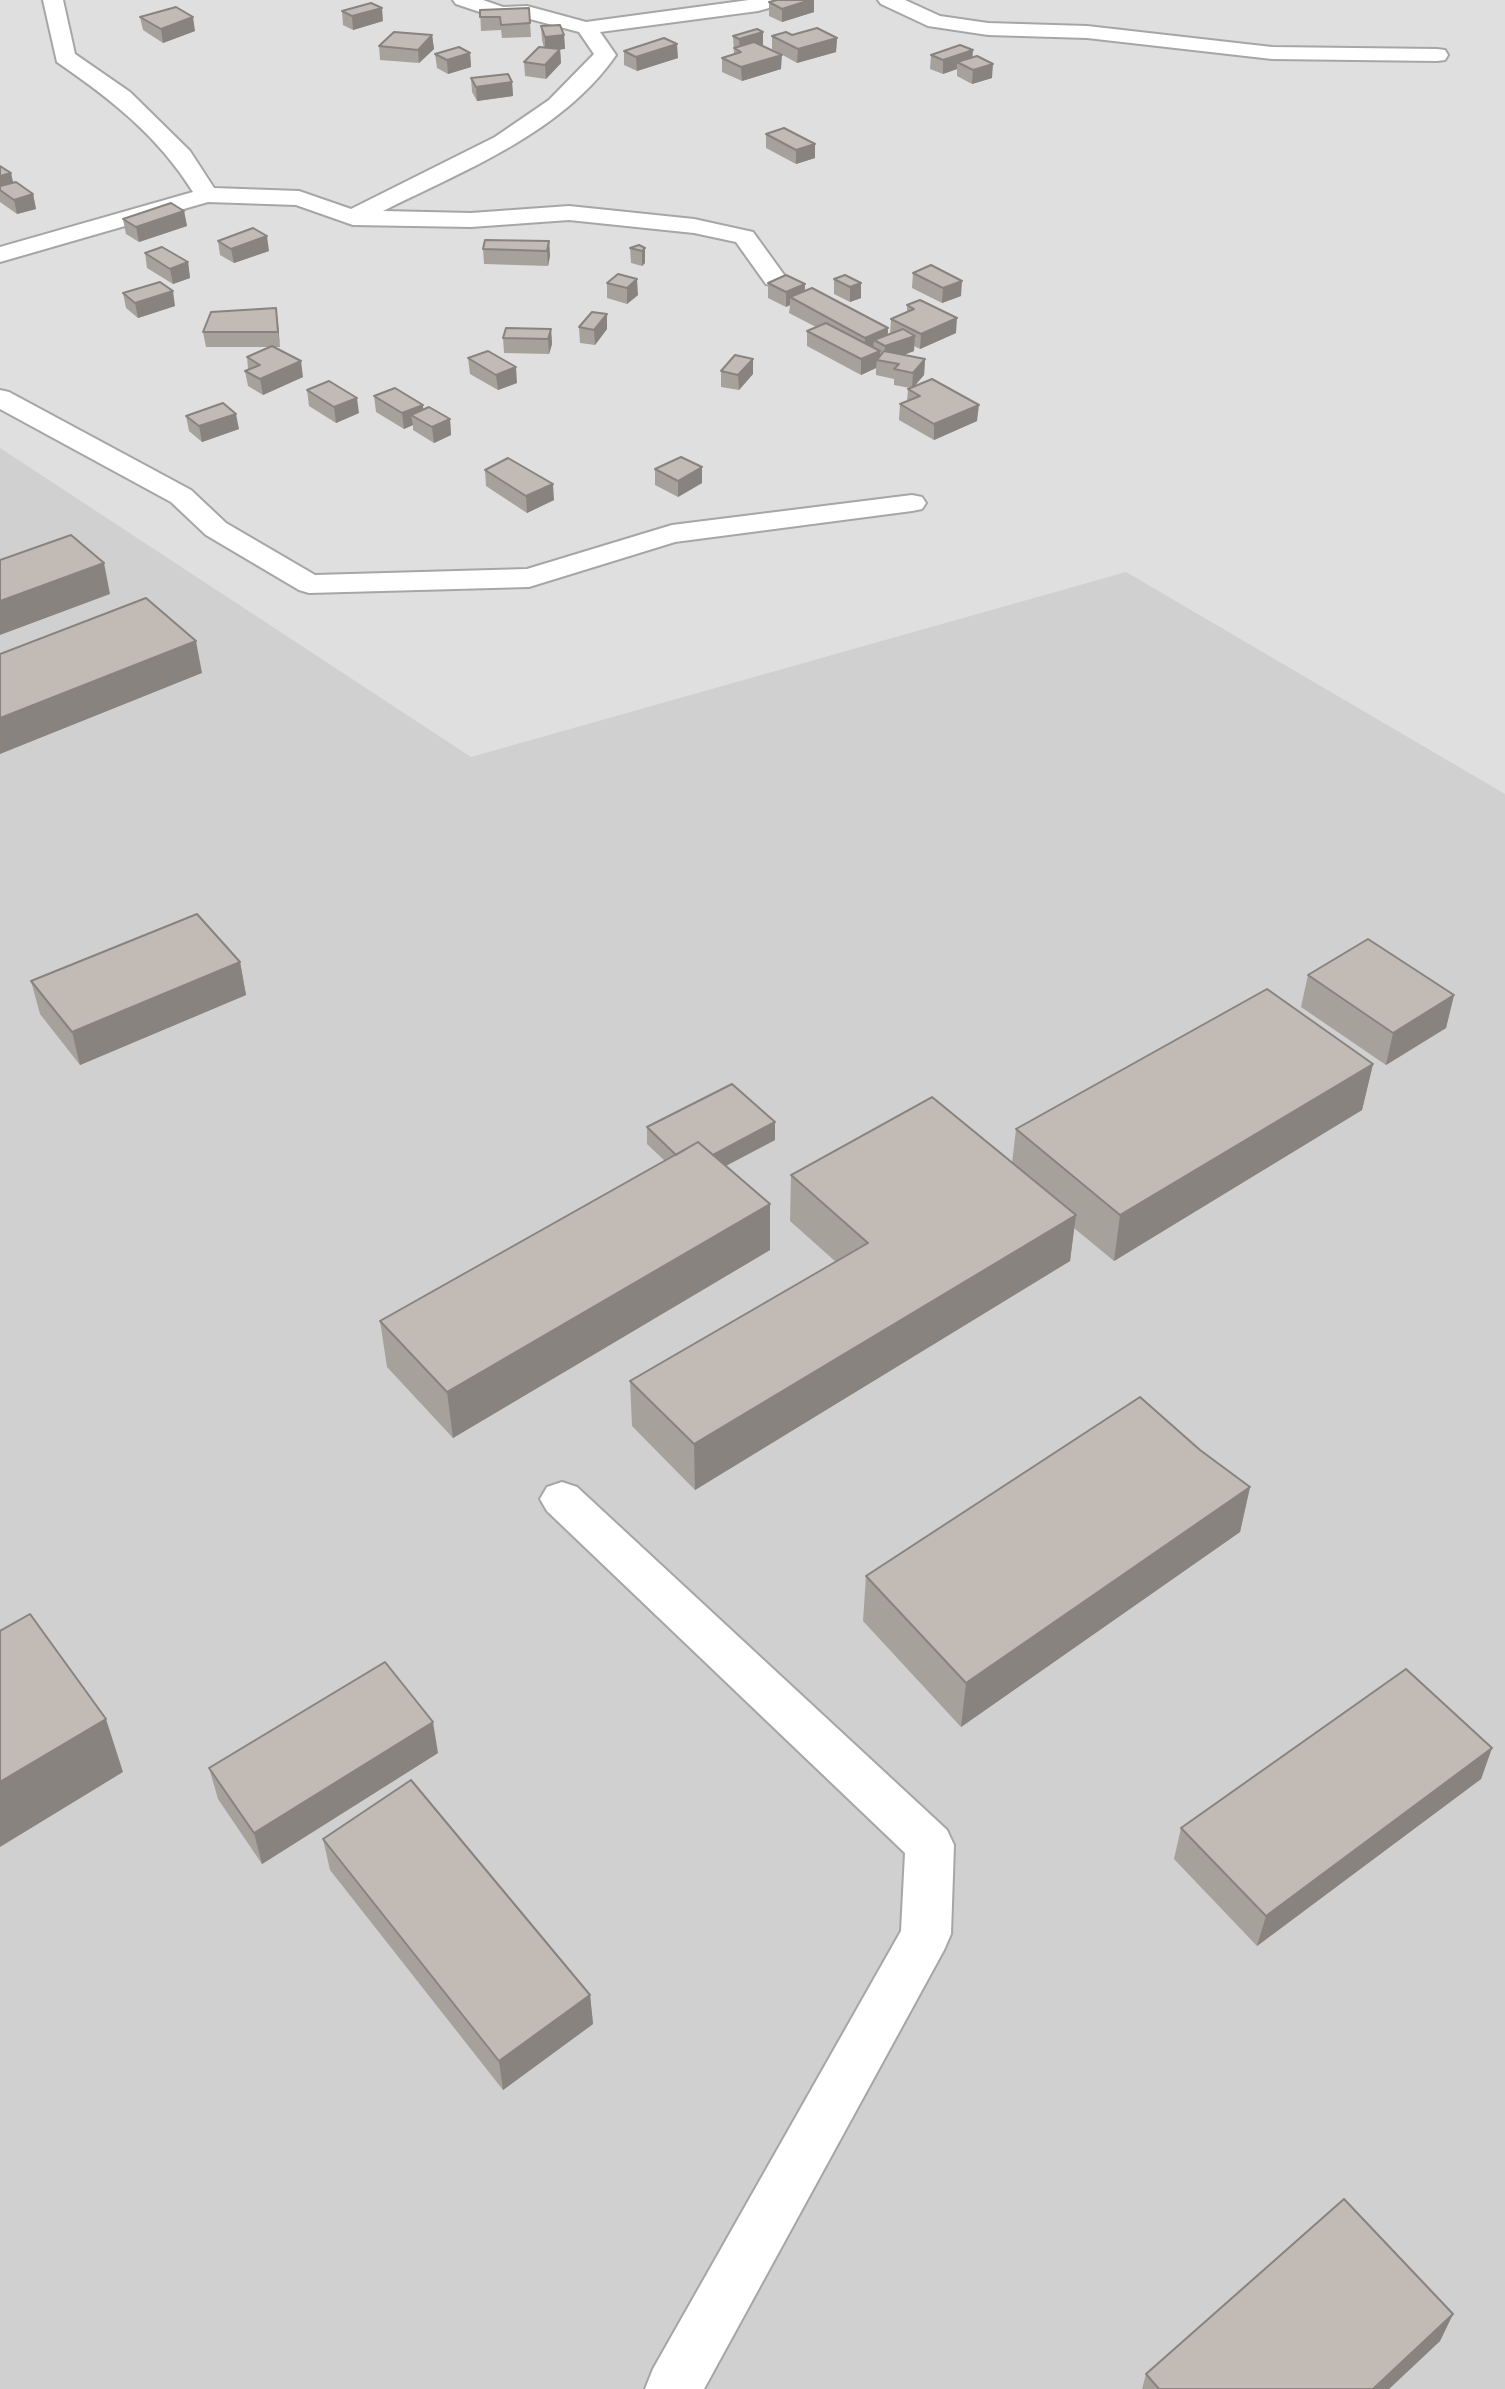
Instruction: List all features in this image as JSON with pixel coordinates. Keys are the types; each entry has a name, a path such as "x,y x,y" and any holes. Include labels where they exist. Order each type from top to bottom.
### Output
{"street":[{"path":"53,0 65,57 122,97 182,156 207,195"},
{"path":"463,0 510,6 586,28 758,5 776,0"},
{"path":"888,0 935,22 988,29 1087,32 1272,53 1437,55"},
{"path":"353,218 503,142 557,105 604,55 586,28"},
{"path":"0,255 207,195 299,198 353,218 471,220 569,213 694,226 744,237 775,279"},
{"path":"0,398 181,496 216,529 309,584 529,578 672,534 912,503"},
{"path":"562,1499 930,1845 926,1934 673,2389"}],"shaded area":[{"path":"0,0 1505,0 1505,2389 0,2389"},
{"path":"0,448 471,757 1126,572 1505,794 1505,2389 0,2389"}],"building":[{"path":"810,0 782,9 769,2"},
{"path":"371,3 382,8 352,16 342,11"},
{"path":"176,7 193,17 161,29 140,17"},
{"path":"529,8 530,23 501,25 500,17 480,17 480,10"},
{"path":"560,25 564,35 545,37 541,26"},
{"path":"817,28 837,38 798,49 772,36 786,32 792,35"},
{"path":"757,29 763,32 739,39 733,36"},
{"path":"394,32 432,35 418,50 379,46"},
{"path":"664,38 677,44 636,57 624,51"},
{"path":"754,42 782,55 741,67 722,58 741,52 734,48"},
{"path":"960,45 973,50 943,60 931,55"},
{"path":"459,47 470,53 447,60 435,54"},
{"path":"539,47 560,49 545,65 524,62"},
{"path":"977,56 993,64 973,70 957,62"},
{"path":"508,74 512,82 476,87 471,78"},
{"path":"784,128 815,144 796,150 766,134"},
{"path":"0,166 11,173 0,176"},
{"path":"16,182 33,194 14,200 0,190 0,186"},
{"path":"171,203 184,211 136,227 123,219"},
{"path":"253,228 267,236 231,249 218,241"},
{"path":"485,240 549,241 547,251 483,249"},
{"path":"639,245 645,248 642,251 630,248"},
{"path":"162,247 188,262 170,269 145,253"},
{"path":"931,265 962,281 943,288 913,273"},
{"path":"618,274 637,279 627,288 607,283"},
{"path":"786,275 805,284 786,292 768,283"},
{"path":"845,275 861,283 850,287 834,279"},
{"path":"160,282 173,291 135,303 123,293"},
{"path":"812,288 888,328 865,338 790,297"},
{"path":"920,300 957,318 921,334 891,319 914,309 907,305"},
{"path":"276,308 278,332 203,332 211,312"},
{"path":"592,312 607,314 594,330 579,327"},
{"path":"826,323 880,351 861,359 807,331"},
{"path":"506,328 551,329 548,339 503,338"},
{"path":"903,329 915,336 885,346 874,340"},
{"path":"272,346 301,361 260,379 245,371 260,365 247,357"},
{"path":"488,351 516,367 496,375 468,358"},
{"path":"884,351 925,359 913,373 894,369 899,364 877,360"},
{"path":"735,355 753,359 738,375 721,371"},
{"path":"932,379 979,405 934,424 900,404 920,396 908,389"},
{"path":"329,381 357,398 334,407 307,390"},
{"path":"395,388 423,405 402,413 374,396"},
{"path":"223,403 236,414 199,426 186,416"},
{"path":"429,407 450,419 432,427 411,415"},
{"path":"681,457 702,467 678,481 655,469"},
{"path":"508,458 553,484 526,496 485,470"},
{"path":"71,535 104,563 0,601 0,560"},
{"path":"146,598 196,641 0,718 0,654"},
{"path":"197,914 240,962 72,1032 31,981"},
{"path":"1368,939 1454,995 1393,1033 1308,975"},
{"path":"1267,989 1373,1064 1120,1215 1016,1129"},
{"path":"732,1084 775,1122 713,1155 698,1142 676,1155 647,1127"},
{"path":"932,1097 1076,1215 694,1444 630,1381 868,1243 791,1175"},
{"path":"698,1142 770,1204 447,1392 380,1321"},
{"path":"1140,1397 1200,1450 1250,1487 966,1683 866,1576"},
{"path":"30,1614 106,1719 0,1782 0,1631"},
{"path":"385,1662 433,1722 254,1833 209,1768"},
{"path":"1406,1669 1492,1748 1266,1916 1181,1828"},
{"path":"411,1780 590,1995 499,2061 323,1839"},
{"path":"1344,2199 1453,2314 1373,2389 1159,2389 1146,2374"}]}
